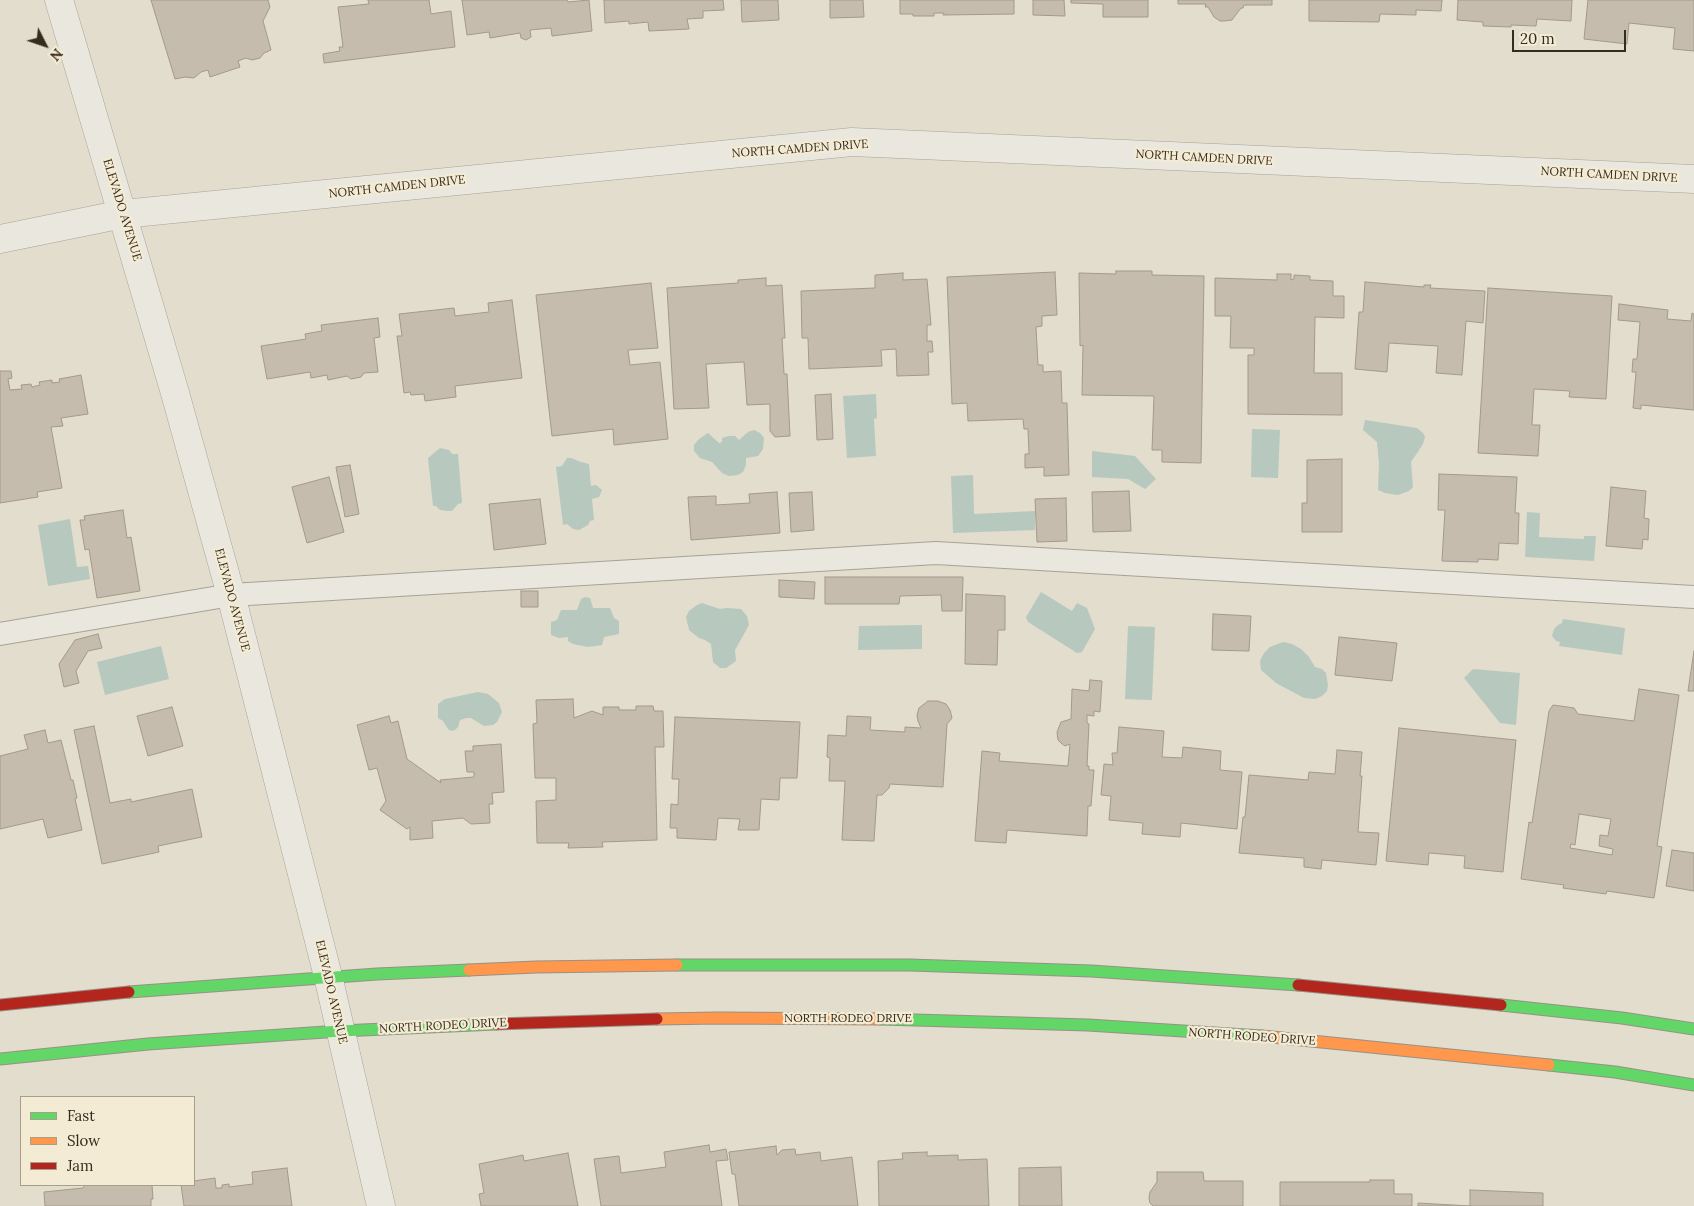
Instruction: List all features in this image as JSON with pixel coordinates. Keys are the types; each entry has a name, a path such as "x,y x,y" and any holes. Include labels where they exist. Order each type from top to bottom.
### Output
{"street":[{"name":"ELEVADO AVENUE","path":"59,0 175,393 231,595 328,976 381,1206"},
{"name":"NORTH CAMDEN DRIVE","path":"0,240 123,214 852,142 1694,179"},
{"path":"0,1005 144,990 328,976 536,967 718,964 910,964 1062,970 1278,983 1622,1018 1694,1030"},
{"name":"NORTH RODEO DRIVE","path":"0,1059 148,1044 340,1031 537,1022 718,1018 909,1019 1088,1026 1274,1037 1615,1072 1694,1085"}],"lane":[{"path":"0,634 231,595 936,553 1694,597"}],"shaded area":[{"path":"876,394 877,418 874,419 876,456 847,458 843,396"},
{"path":"1365,420 1417,428 1423,433 1425,437 1423,444 1411,462 1413,487 1409,491 1398,495 1378,490 1379,464 1377,442 1363,430"},
{"path":"1252,429 1280,430 1278,478 1251,477"},
{"path":"754,430 764,438 763,449 758,456 746,458 743,472 738,475 729,476 722,473 712,462 700,458 694,451 694,445 708,433 719,443 722,442 722,438 729,436 735,436 739,440 748,432"},
{"path":"440,448 449,450 452,454 458,454 462,503 458,504 452,511 440,510 433,506 428,458"},
{"path":"1092,451 1135,456 1156,479 1145,489 1128,479 1092,477"},
{"path":"567,458 589,464 591,486 596,485 602,490 599,497 592,499 594,520 579,530 573,529 567,524 563,525 556,467 562,466"},
{"path":"973,475 974,514 1035,511 1035,530 953,533 951,476"},
{"path":"1527,512 1540,513 1539,537 1584,539 1584,536 1596,536 1594,561 1525,557"},
{"path":"70,519 77,567 88,566 90,579 48,586 38,525"},
{"path":"1041,592 1072,611 1077,603 1087,608 1095,629 1082,652 1077,653 1028,622 1026,617"},
{"path":"585,597 590,598 593,608 610,608 614,618 619,621 619,634 604,637 602,645 588,647 573,644 568,641 568,637 559,638 551,635 551,622 557,620 561,610 577,610 581,599"},
{"path":"702,603 720,609 741,609 747,616 749,625 735,650 736,661 726,668 720,668 713,662 711,644 689,630 686,617 689,611"},
{"path":"1563,619 1625,628 1622,655 1559,646 1560,642 1556,641 1552,636 1554,629 1562,623"},
{"path":"922,625 922,649 858,650 859,626"},
{"path":"1128,626 1155,627 1152,700 1125,699"},
{"path":"1283,642 1301,649 1315,667 1322,669 1326,673 1327,691 1322,696 1315,699 1304,698 1276,683 1261,670 1260,661 1264,653 1270,647"},
{"path":"161,646 169,679 105,695 97,662"},
{"path":"1473,669 1520,673 1516,725 1500,723 1464,678"},
{"path":"478,692 488,694 499,703 502,712 497,722 493,725 484,726 471,718 467,718 460,720 458,727 451,731 438,718 438,704 445,699"}],"building":[{"path":"151,0 268,0 270,7 263,21 271,50 264,53 260,58 252,60 246,58 238,61 240,67 210,77 208,70 201,72 194,78 175,79"},
{"path":"368,0 429,0 431,14 451,11 455,47 324,63 323,54 340,51 339,47 343,47 338,7 369,4"},
{"path":"462,0 567,0 568,2 589,0 592,31 552,36 551,28 530,30 531,37 526,40 521,38 520,33 490,38 489,32 467,35"},
{"path":"604,0 723,0 724,10 703,11 703,18 687,19 689,29 649,31 648,22 629,24 629,21 605,23"},
{"path":"741,0 778,0 779,20 742,22"},
{"path":"830,0 863,0 864,17 830,18"},
{"path":"900,0 1014,0 1014,14 943,15 944,13 934,13 934,16 913,16 913,14 900,14"},
{"path":"1033,0 1064,0 1065,16 1033,15"},
{"path":"1071,0 1148,0 1148,17 1103,17 1103,4 1071,3"},
{"path":"1178,0 1272,0 1272,5 1244,5 1232,20 1220,21 1214,17 1208,7 1205,7 1206,4 1178,4"},
{"path":"1309,0 1442,0 1441,11 1416,10 1416,15 1380,14 1379,22 1309,21"},
{"path":"1458,0 1572,0 1571,21 1537,19 1536,26 1483,26 1483,22 1457,20"},
{"path":"1588,0 1694,0 1694,51 1673,49 1675,28 1629,23 1627,44 1584,39"},
{"path":"1116,271 1152,271 1152,275 1204,276 1201,463 1162,462 1162,450 1152,450 1154,396 1082,395 1083,345 1080,346 1079,273 1116,274"},
{"path":"1055,272 1057,315 1042,316 1042,326 1036,327 1038,365 1043,365 1043,372 1061,371 1062,403 1067,403 1069,475 1044,476 1044,467 1025,468 1025,454 1029,454 1028,429 1024,429 1023,419 968,421 967,403 952,404 947,277"},
{"path":"903,273 903,280 927,279 931,325 927,325 927,341 932,341 933,352 928,352 929,375 897,376 896,349 881,350 882,366 809,369 808,338 802,338 801,291 875,288 875,275"},
{"path":"1277,274 1291,274 1291,280 1294,279 1294,275 1310,276 1310,280 1333,281 1333,296 1344,296 1344,318 1315,317 1314,373 1342,373 1342,415 1248,414 1248,355 1254,355 1254,348 1230,348 1231,316 1215,316 1215,278 1277,280"},
{"path":"766,278 766,286 782,285 785,338 782,338 784,374 787,374 790,436 775,437 770,431 770,404 747,405 744,362 706,364 709,408 674,409 667,288 738,283 738,280"},
{"path":"1365,282 1424,287 1424,285 1431,285 1430,288 1485,291 1483,323 1466,321 1462,375 1436,373 1438,346 1389,343 1387,372 1355,369 1359,312 1363,312"},
{"path":"651,283 658,348 628,350 630,365 660,362 668,439 614,445 613,429 552,436 536,295"},
{"path":"1488,288 1612,296 1606,399 1569,397 1570,391 1534,389 1532,425 1540,425 1538,456 1478,453"},
{"path":"512,300 522,378 455,386 456,397 425,401 424,394 411,395 410,392 404,393 397,336 402,336 399,314 454,308 455,316 489,312 488,303"},
{"path":"1619,304 1668,310 1667,319 1691,321 1692,313 1694,314 1694,410 1641,405 1641,409 1633,408 1636,372 1632,372 1633,359 1637,359 1640,322 1618,320"},
{"path":"378,318 380,337 374,338 378,372 364,373 361,377 351,379 347,376 328,380 327,375 311,378 310,372 267,379 261,346 306,339 305,334 322,331 321,325"},
{"path":"0,371 11,371 12,378 8,379 10,390 22,389 21,385 31,384 32,387 40,385 39,382 52,380 52,383 60,382 59,379 81,375 88,414 61,418 63,426 51,427 62,488 37,492 38,497 0,503"},
{"path":"831,394 833,439 817,440 815,395"},
{"path":"1342,459 1342,532 1302,532 1302,503 1307,503 1307,460"},
{"path":"350,465 359,514 345,517 336,467"},
{"path":"1439,474 1517,477 1515,513 1519,513 1518,544 1499,543 1498,560 1478,559 1478,562 1442,561 1445,510 1438,510"},
{"path":"329,477 344,532 307,543 292,487"},
{"path":"1611,487 1646,491 1644,518 1649,519 1648,540 1643,539 1642,549 1606,546"},
{"path":"1129,491 1131,531 1093,532 1092,492"},
{"path":"777,492 780,533 691,540 688,497 716,496 716,505 750,503 749,494"},
{"path":"812,492 814,530 791,532 789,493"},
{"path":"1066,498 1067,541 1037,542 1035,499"},
{"path":"540,499 546,544 494,550 489,504"},
{"path":"123,510 127,538 131,537 140,591 97,598 89,549 85,550 80,520 85,520 84,516"},
{"path":"825,577 963,577 962,611 942,611 941,595 900,596 899,604 825,604"},
{"path":"779,580 815,582 814,599 779,597"},
{"path":"521,591 538,591 538,607 521,607"},
{"path":"966,594 1005,596 1005,630 998,630 997,665 965,664"},
{"path":"1213,614 1251,616 1249,651 1212,650"},
{"path":"98,634 102,648 88,651 76,671 79,683 64,687 59,664 75,640"},
{"path":"1339,637 1397,643 1392,681 1335,675"},
{"path":"1694,651 1694,691 1688,691"},
{"path":"1090,680 1102,681 1100,712 1094,711 1094,716 1087,715 1087,723 1089,724 1087,766 1089,766 1089,770 1094,770 1091,806 1088,806 1087,836 1007,830 1006,843 975,841 982,751 1000,753 999,761 1068,766 1070,744 1065,746 1061,743 1058,740 1057,732 1061,722 1071,719 1072,689 1089,691"},
{"path":"1639,689 1679,695 1657,846 1662,847 1654,898 1607,891 1606,894 1563,888 1564,885 1521,879 1529,822 1532,823 1549,711 1553,705 1574,708 1578,714 1634,721","holes":["1579,814 1611,819 1608,836 1600,835 1599,846 1613,849 1612,855 1570,848 1571,844 1575,845"]},
{"path":"573,699 574,718 592,711 603,715 603,707 619,707 619,710 636,710 636,706 653,706 654,711 663,711 664,747 655,747 657,840 602,842 603,847 568,848 569,843 537,843 536,801 556,800 556,778 535,778 533,724 537,723 536,700"},
{"path":"928,701 938,701 946,704 952,718 947,724 943,787 890,784 889,788 882,795 877,795 874,841 842,840 845,781 829,781 828,735 846,736 847,716 871,717 870,730 905,732 905,727 921,728 917,715 919,708"},
{"path":"172,707 183,746 148,756 137,716"},
{"path":"389,716 391,723 398,721 407,759 441,783 440,780 474,777 474,772 467,772 465,751 473,751 473,746 501,744 504,792 492,793 493,804 489,804 490,823 471,824 463,818 432,821 433,838 410,840 410,827 407,829 380,810 386,801 377,768 369,770 357,725"},
{"path":"675,717 800,722 797,778 780,778 779,800 761,799 759,830 738,830 740,819 718,818 716,840 677,838 677,828 670,828 671,804 678,805 679,779 672,779"},
{"path":"94,726 110,803 131,799 131,802 192,789 202,837 158,846 159,852 102,864 74,730"},
{"path":"1119,727 1164,731 1162,757 1182,758 1183,747 1221,751 1220,770 1242,772 1237,829 1181,823 1180,837 1142,834 1143,823 1109,820 1111,796 1101,795 1104,764 1113,765 1112,753 1117,753"},
{"path":"1399,728 1516,740 1503,872 1464,868 1465,856 1429,853 1428,865 1386,861"},
{"path":"45,730 48,743 61,740 71,780 73,780 82,830 48,838 43,819 0,829 0,756 28,749 24,735"},
{"path":"1337,750 1362,752 1358,832 1379,833 1376,865 1322,860 1321,869 1304,867 1304,858 1239,853 1249,775 1308,780 1309,772 1335,774"},
{"path":"1672,850 1694,853 1694,891 1666,886"},
{"path":"709,1145 710,1152 726,1149 728,1160 716,1161 722,1206 601,1206 594,1159 619,1156 621,1173 666,1167 664,1152"},
{"path":"776,1146 777,1155 782,1150 795,1149 796,1155 820,1152 821,1161 852,1157 858,1206 739,1206 735,1174 732,1174 729,1152"},
{"path":"927,1152 927,1156 958,1155 958,1160 987,1159 989,1206 879,1206 878,1161 903,1159 902,1153"},
{"path":"568,1153 578,1206 481,1206 479,1194 484,1193 479,1164 523,1155 524,1161"},
{"path":"1061,1167 1062,1206 1019,1206 1019,1168"},
{"path":"287,1168 292,1206 184,1206 181,1186 195,1186 195,1181 215,1178 216,1188 222,1188 222,1185 229,1184 229,1187 253,1184 252,1172"},
{"path":"1157,1172 1203,1172 1204,1181 1243,1181 1243,1206 1153,1206 1149,1198 1150,1192 1157,1182"},
{"path":"1370,1180 1394,1180 1394,1194 1412,1194 1412,1206 1280,1206 1280,1182 1370,1182"},
{"path":"84,1186 152,1186 153,1199 151,1199 151,1206 45,1206 44,1192 83,1188"},
{"path":"1470,1190 1543,1193 1543,1206 1470,1206"},
{"path":"1418,1203 1470,1206 1418,1206"}],"traffic: fast":[{"path":"677,965 910,965 1091,971 1298,985"},
{"path":"129,992 377,974 469,970"},
{"path":"1501,1005 1622,1018 1694,1029"},
{"path":"880,1019 1088,1025 1262,1036"},
{"path":"0,1059 148,1044 340,1031 496,1024"},
{"path":"1549,1065 1615,1072 1694,1085"}],"traffic: slow":[{"path":"469,970 677,965"},
{"path":"657,1019 880,1019"},
{"path":"1262,1036 1549,1065"}],"traffic: jam":[{"path":"1298,985 1501,1005"},
{"path":"0,1005 129,992"},
{"path":"496,1024 657,1019"}]}
